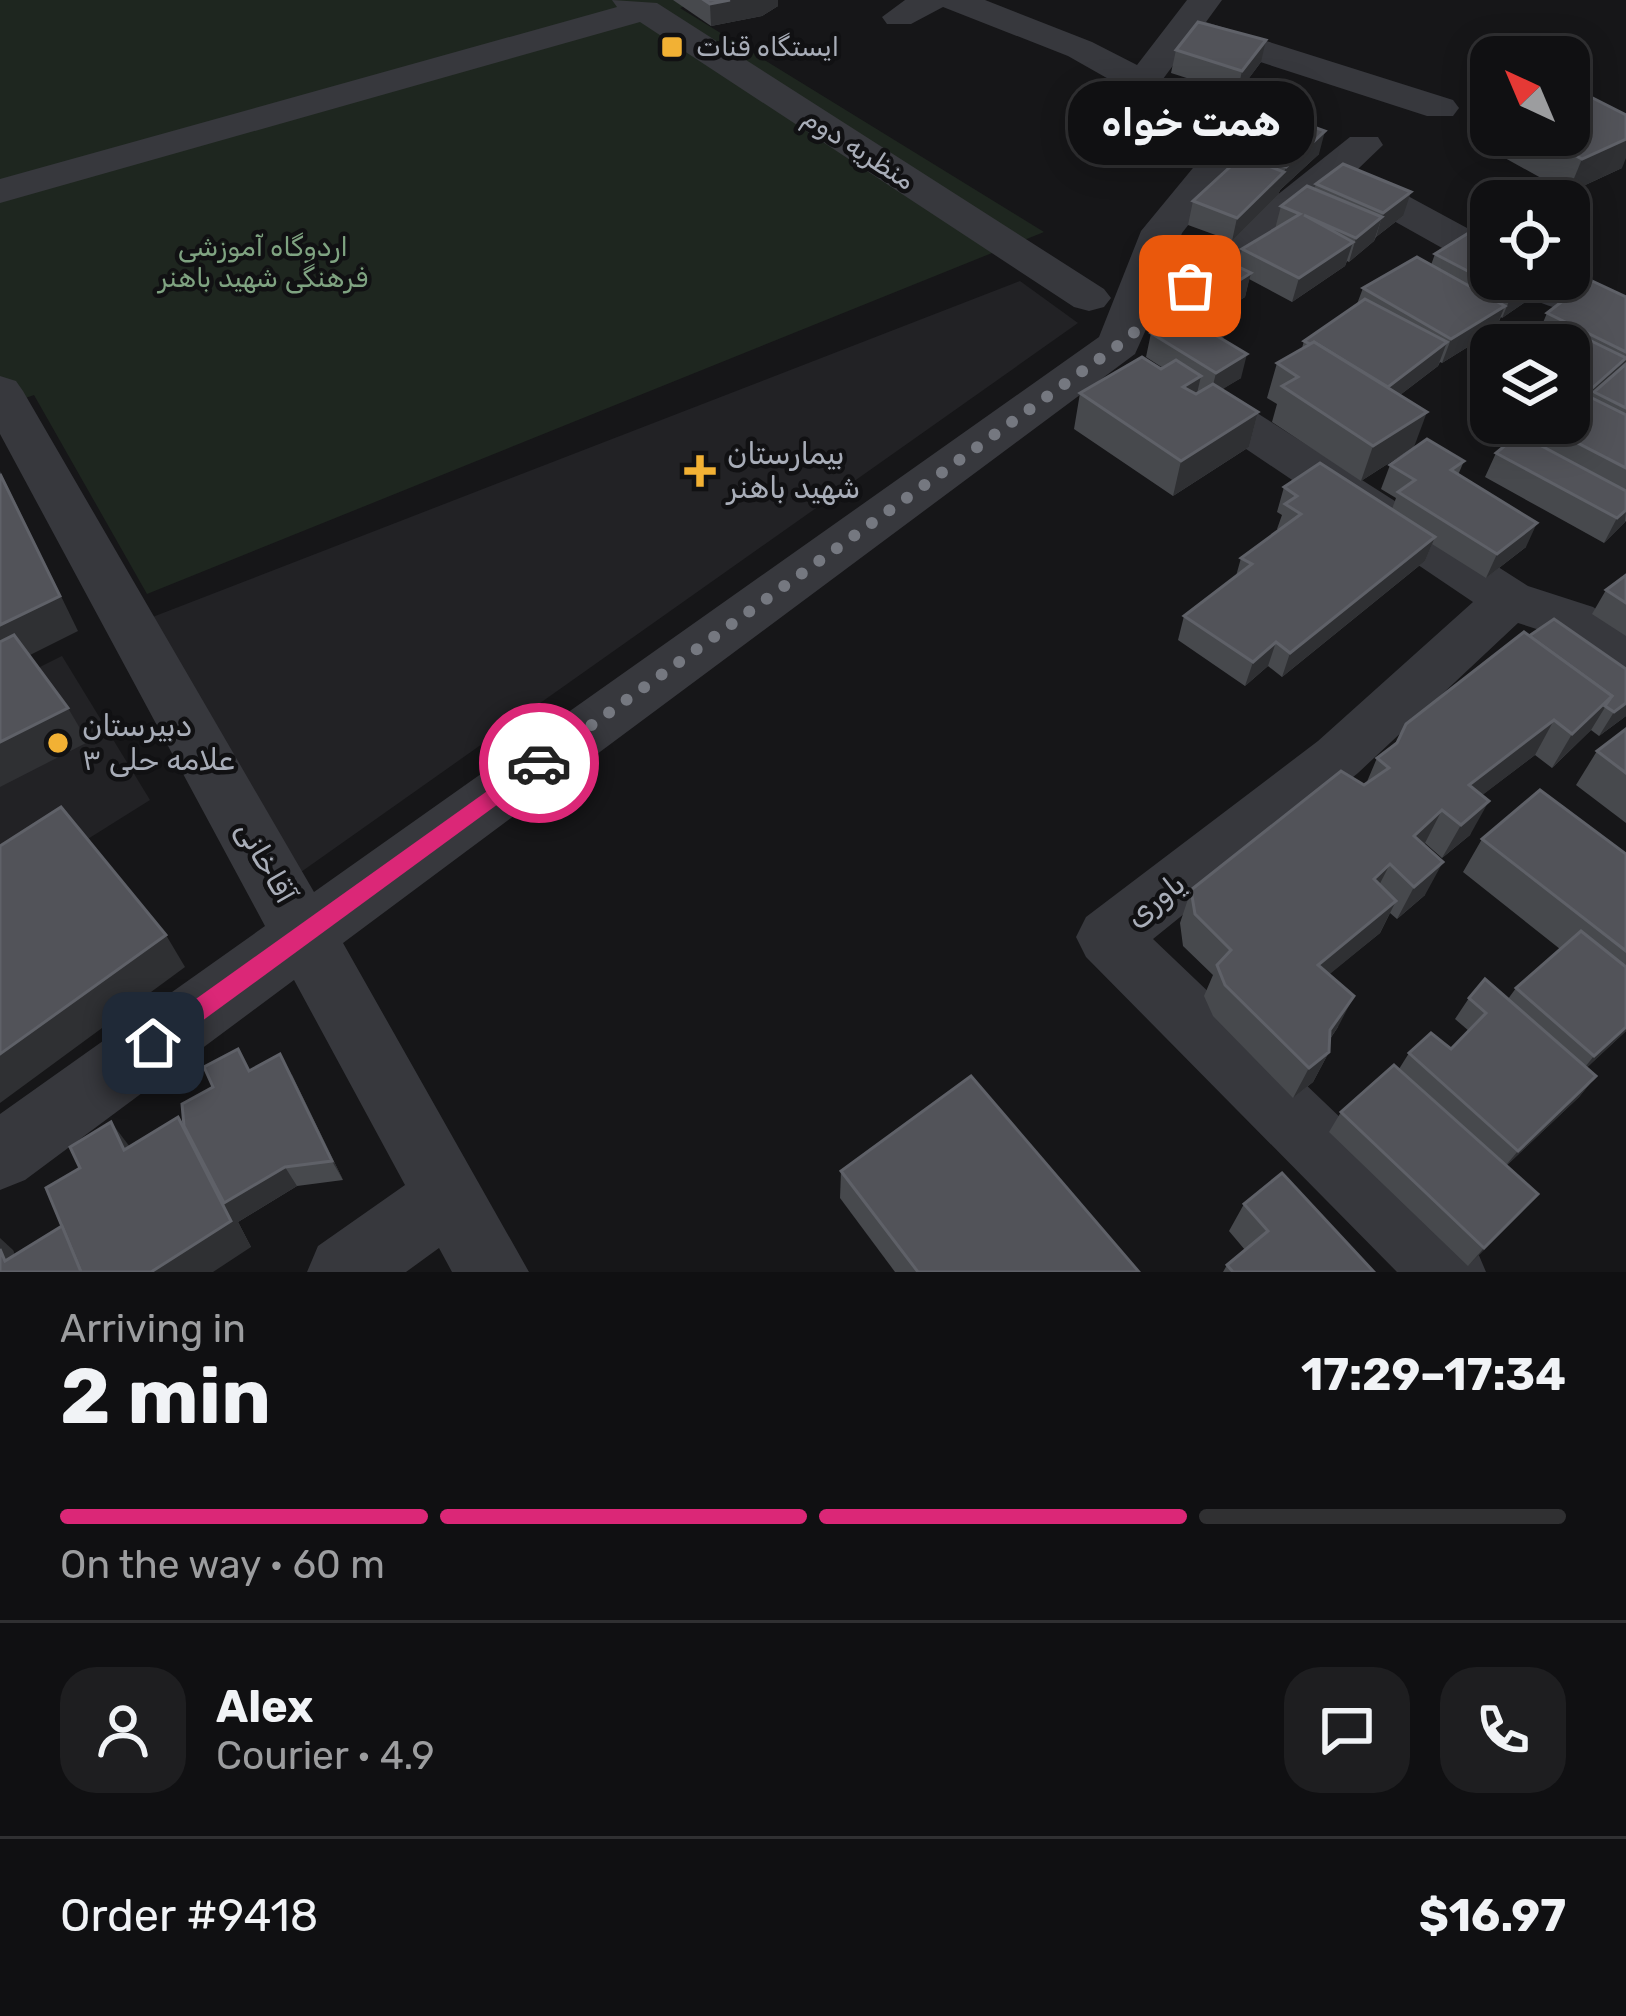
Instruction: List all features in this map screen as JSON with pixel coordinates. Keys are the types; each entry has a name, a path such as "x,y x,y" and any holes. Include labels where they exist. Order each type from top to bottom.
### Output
{"street":[{"path":"899,16 931,0"},
{"path":"954,0 1080,49 1238,137 1162,231 1120,344"},
{"path":"0,190 637,5"},
{"name":"منظریه دوم","path":"637,5 1088,298"},
{"path":"1142,82 1195,13 1440,108"},
{"path":"0,1156 1120,344 1364,145"},
{"path":"1331,170 1470,247"},
{"path":"1424,276 1470,257"},
{"path":"1120,344 1509,600 1592,608 1626,656"},
{"name":"آقاخانی","path":"6,416 305,931 492,1272"},
{"name":"یاوری","path":"1449,1272 1108,937 1338,758 1509,600"},
{"path":"344,1272 450,1196"}],"shaded area":[{"name":"بیمارستان شهید باهنر","path":"1020,281 1078,323 284,884 150,618"},
{"name":"دبیرستان علامه حلی ۳","path":"62,656 150,800 0,894 0,687"}],"green space":[{"name":"اردوگاه آموزشی فرهنگی شهید باهنر","path":"0,0 702,0 680,8 1044,232 147,594 34,395 0,407"}],"building":[{"path":"1198,22 1266,40 1242,71 1176,50"},
{"path":"1590,97 1626,115 1626,139 1590,155"},
{"path":"1275,113 1325,131 1286,167 1235,148"},
{"path":"1242,156 1284,172 1237,218 1193,201"},
{"path":"1343,164 1411,192 1383,213 1316,184"},
{"path":"1307,186 1382,217 1356,238 1304,215 1353,242 1299,278 1242,249 1300,214 1281,206"},
{"path":"1470,232 1470,272 1435,254"},
{"path":"1207,252 1251,273 1227,288 1234,308 1218,324 1159,293"},
{"path":"1417,257 1470,287 1470,300 1494,300 1505,306 1451,339 1363,288"},
{"path":"1590,280 1626,297 1626,352 1590,334 1590,324 1569,324 1547,313 1564,300 1590,300"},
{"path":"1365,299 1447,342 1388,387 1314,342 1304,341"},
{"path":"1182,315 1247,354 1216,373 1151,333"},
{"path":"1590,340 1626,358 1590,390"},
{"path":"1314,342 1427,412 1373,446 1282,386 1298,377 1277,363"},
{"path":"1142,357 1161,369 1176,360 1201,376 1183,387 1196,394 1213,384 1258,412 1181,461 1080,393"},
{"path":"1626,364 1626,408 1594,392"},
{"path":"1590,397 1626,415 1626,468 1580,444 1590,444"},
{"path":"1427,439 1464,461 1451,470 1537,523 1497,554 1398,492 1415,480 1390,465"},
{"path":"1507,444 1538,444 1626,491 1626,510 1617,518 1496,453"},
{"path":"1320,463 1435,537 1290,653 1276,642 1253,662 1184,616 1252,564 1241,558 1301,514 1285,504 1297,496 1284,487"},
{"path":"0,474 60,596 0,625"},
{"path":"1626,575 1626,603 1606,590"},
{"path":"1554,619 1626,669 1626,703 1614,712 1605,706 1612,696 1529,636"},
{"path":"1524,632 1612,696 1572,734 1554,720 1469,785 1489,801 1461,825 1442,810 1414,836 1443,862 1414,887 1390,864 1374,879 1396,901 1318,965 1354,996 1330,1030 1329,1052 1309,1068 1225,985 1217,965 1231,950 1195,914 1191,890 1341,771 1364,785 1389,768 1377,758 1397,743 1406,724"},
{"path":"14,635 68,708 0,742 0,642"},
{"path":"1626,729 1626,773 1597,751"},
{"path":"1540,790 1626,854 1626,951 1482,839"},
{"path":"61,807 166,935 0,1054 0,846"},
{"path":"1581,931 1626,967 1626,1027 1594,1056 1516,988"},
{"path":"1485,979 1596,1076 1518,1151 1409,1053 1431,1033 1451,1049 1486,1013 1469,998"},
{"path":"238,1049 249,1071 280,1054 332,1161 285,1167 224,1203 184,1126 182,1104 213,1087 204,1067"},
{"path":"1394,1065 1538,1194 1484,1248 1341,1112"},
{"path":"971,1076 1139,1272 918,1272 841,1171"},
{"path":"178,1117 231,1221 151,1272 81,1272 46,1188 80,1168 70,1147 111,1122 124,1150"},
{"path":"1282,1173 1374,1272 1233,1272 1227,1265 1268,1231 1244,1204"},
{"path":"62,1226 81,1272 0,1272 0,1249 5,1261"}],"way so far":[{"path":"539,763 1120,344 1190,286"}],"place":[{"name":"ایستگاه قنات","path":"672,47"},
{"name":"همت خواه","path":"1190,286"},
{"name":"بیمارستان شهید باهنر","path":"700,471"},
{"name":"دبیرستان علامه حلی ۳","path":"58,743"}],"route":[{"path":"153,1043 539,763"}]}
